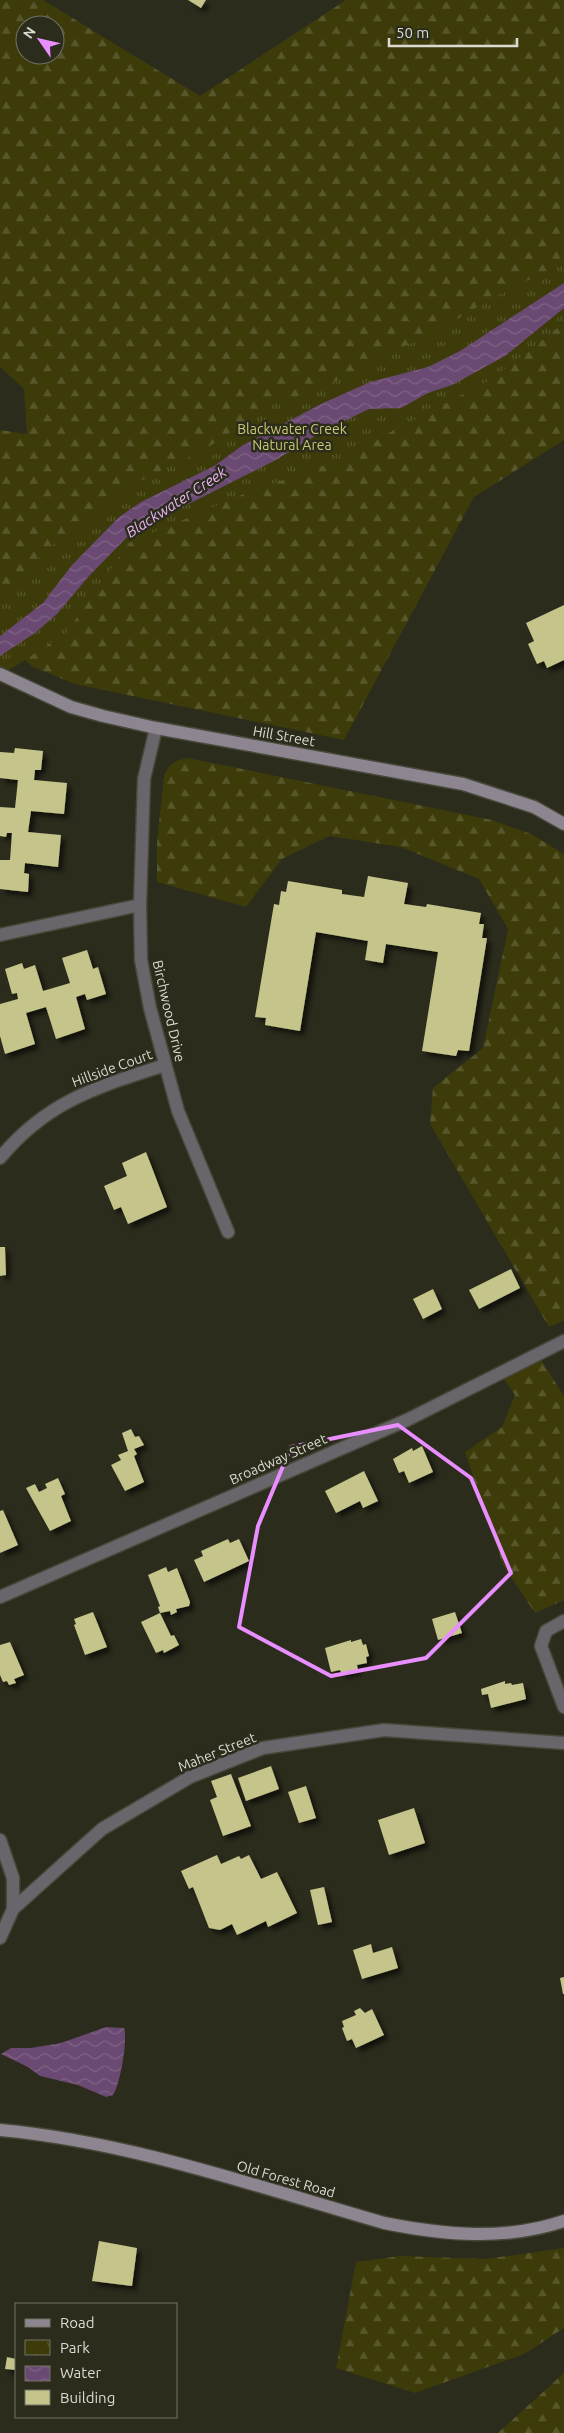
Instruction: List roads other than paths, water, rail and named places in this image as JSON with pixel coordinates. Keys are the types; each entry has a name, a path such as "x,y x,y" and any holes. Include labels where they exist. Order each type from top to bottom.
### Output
{"street":[{"name":"Hill Street","path":"0,674 71,707 156,728 463,784 534,807 564,824"},
{"name":"Birchwood Drive","path":"156,728 144,778 140,905 142,960 150,1008 178,1111 228,1232"},
{"path":"0,935 140,905"},
{"name":"Hillside Court","path":"0,1158 35,1122 74,1097 165,1065"},
{"name":"Broadway Street","path":"0,1597 406,1420 564,1341"},
{"path":"564,1622 546,1631 541,1646 564,1706"},
{"name":"Maher Street","path":"13,1909 102,1829 190,1777 263,1748 384,1730 564,1744"},
{"path":"0,1840 13,1878 13,1909 0,1938"},
{"name":"Old Forest Road","path":"0,2130 78,2140 131,2151 384,2223 422,2231 470,2235 516,2232 564,2221"}],"water":[{"name":"Blackwater Creek","path":"564,283 564,308 505,356 452,385 428,393 401,408 369,409 320,433 274,461 131,533 89,576 57,614 35,633 0,656 0,636 43,603 72,565 119,517 141,502 214,466 243,445 321,404 370,382 428,367 460,351"},
{"path":"106,2027 124,2028 125,2034 121,2073 116,2090 113,2095 106,2097 78,2085 40,2076 28,2067 1,2054 11,2048 31,2048 61,2043"}],"park label":[{"name":"Blackwater Creek Natural Area","path":"292,438"}]}
